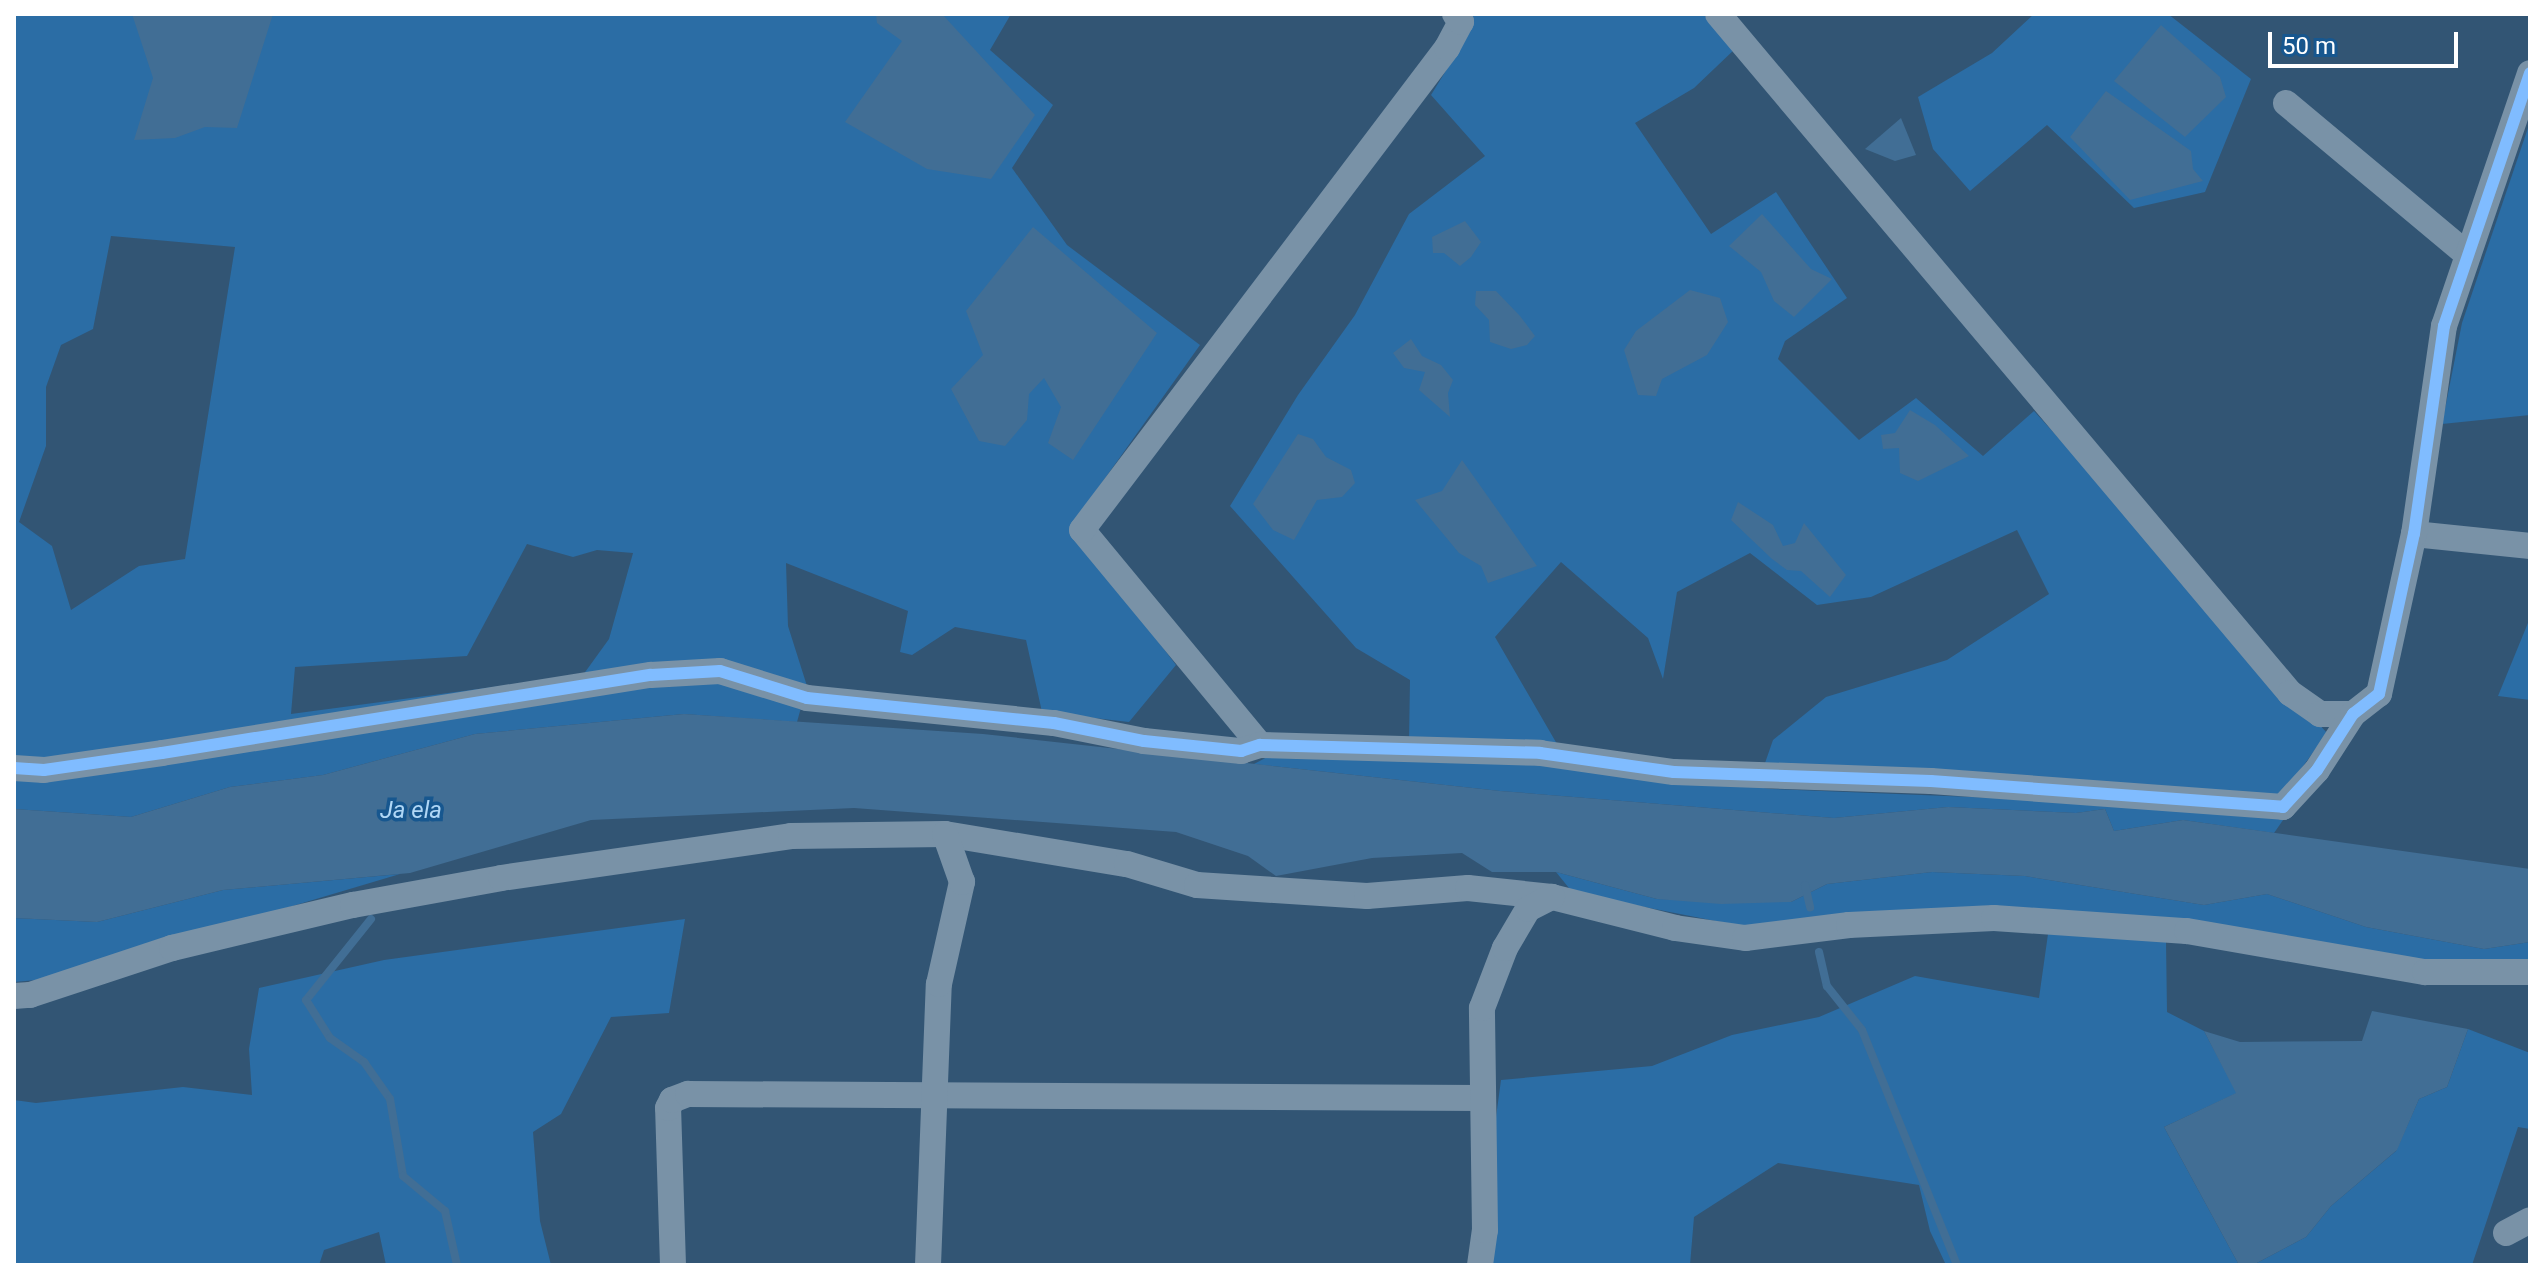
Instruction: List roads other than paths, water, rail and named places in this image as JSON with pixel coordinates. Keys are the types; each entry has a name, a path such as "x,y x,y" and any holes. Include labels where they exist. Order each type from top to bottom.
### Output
{"street":[{"path":"1260,745 1082,530 1447,48 1461,22 1455,14"},
{"path":"1718,14 2290,693 2320,714 2353,714"},
{"path":"14,768 44,770 651,675 720,671 807,698 1054,723 1214,749 1241,751 1260,745 1540,753 1674,772 1931,781 2283,807 2317,770 2353,714 2379,694 2414,534 2444,326 2530,73"},
{"path":"2286,103 2468,255"},
{"path":"2414,534 2530,546"},
{"path":"928,1265 932,1094 939,984 962,882 945,834"},
{"path":"14,996 30,995 172,948 353,905 501,878 791,836 945,834 1127,864 1197,885 1367,896 1468,888 1552,897 1675,928 1745,938 1849,925 1994,918 2187,931 2425,972 2530,972"},
{"path":"1480,1265 1485,1230 1482,1008 1505,948 1528,909 1552,897"},
{"path":"673,1265 672,1100 688,1094 1483,1098"},
{"path":"2506,1233 2530,1220"}],"water":[{"path":"132,14 273,14 237,128 205,127 175,138 134,140 153,78"},
{"path":"876,14 942,14 1035,115 991,179 927,169 845,122 902,41 877,23"},
{"path":"2161,25 2220,77 2226,97 2185,137 2114,81"},
{"path":"2106,91 2191,151 2193,169 2203,181 2130,200 2070,137"},
{"path":"1901,118 1916,155 1895,161 1865,149"},
{"path":"1762,214 1811,269 1832,279 1794,317 1774,301 1761,272 1729,246"},
{"path":"1465,221 1481,242 1460,266 1444,253 1433,253 1432,237"},
{"path":"1033,227 1157,333 1073,460 1048,443 1061,407 1044,378 1029,394 1027,420 1005,446 979,441 951,389 983,355 966,311"},
{"path":"1690,290 1720,298 1728,322 1707,355 1662,379 1656,396 1638,395 1624,350 1636,331"},
{"path":"1476,291 1496,291 1520,316 1535,336 1527,345 1511,349 1490,342 1489,320 1475,305"},
{"path":"1411,339 1422,356 1441,365 1453,380 1448,393 1450,417 1419,390 1425,372 1404,368 1393,353"},
{"path":"1910,410 1935,425 1969,456 1918,481 1900,473 1899,448 1883,449 1881,435 1895,433"},
{"path":"1298,434 1313,439 1326,457 1351,470 1355,483 1342,497 1317,500 1294,540 1273,530 1253,504"},
{"path":"1462,460 1537,566 1488,583 1481,566 1459,553 1415,500 1442,491"},
{"path":"1738,502 1773,525 1783,546 1795,543 1804,523 1846,575 1830,597 1801,571 1787,570 1772,559 1731,520"},
{"name":"Ja ela","path":"684,714 983,734 1500,791 1834,818 1948,807 2076,813 2105,809 2114,831 2183,820 2530,869 2530,942 2484,949 2366,927 2267,894 2204,905 2025,876 1932,872 1827,884 1791,902 1721,904 1657,899 1556,872 1492,872 1462,853 1372,858 1276,876 1248,856 1176,832 854,808 591,820 410,873 223,890 97,922 14,918 14,809 131,817 230,787 323,775 475,734"},
{"path":"2372,1011 2468,1029 2447,1087 2419,1099 2397,1150 2331,1206 2306,1237 2253,1265 2239,1265 2164,1127 2236,1093 2204,1031 2240,1042 2362,1041"}],"waterway":[{"path":"1805,885 1810,907"},
{"path":"371,919 306,1000 330,1038 364,1062 390,1099 403,1176 445,1211 457,1265"},
{"path":"1819,952 1827,986 1862,1030 1957,1265"}]}
